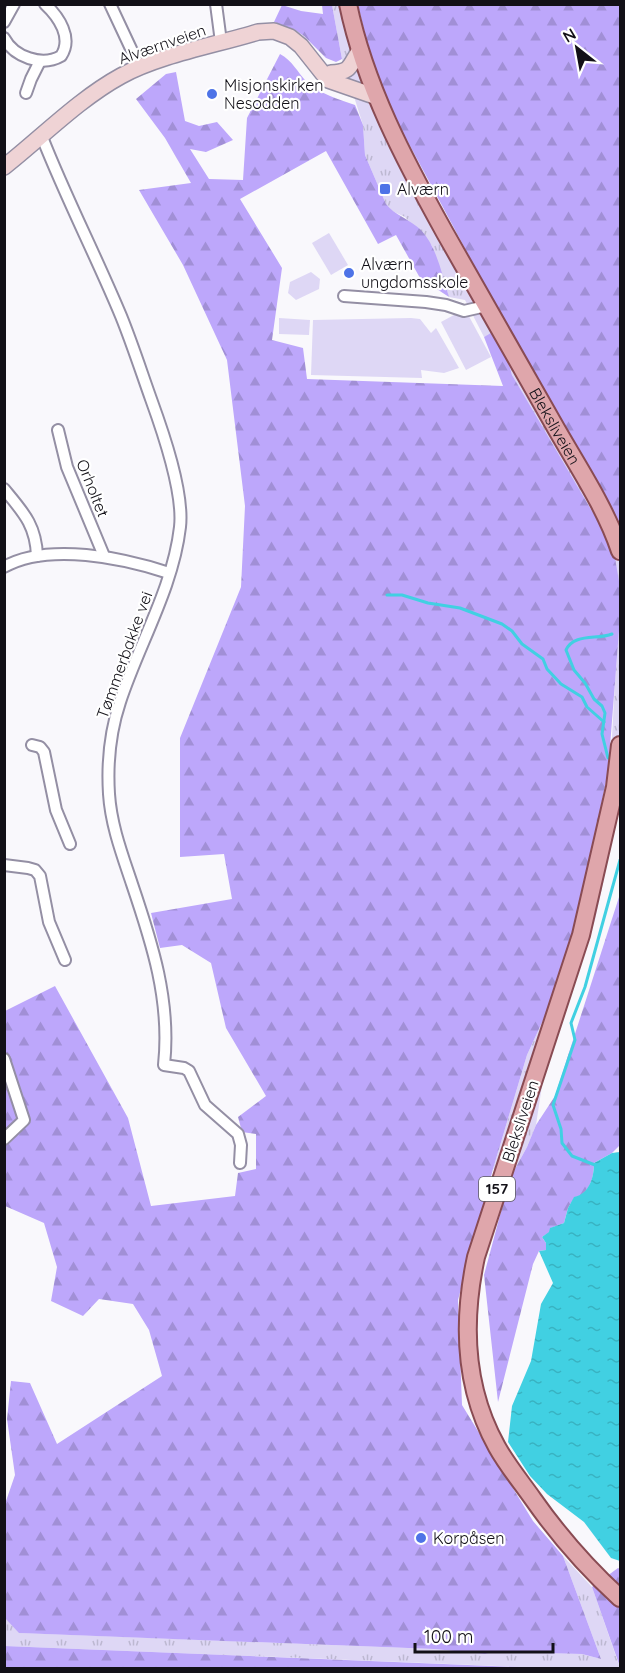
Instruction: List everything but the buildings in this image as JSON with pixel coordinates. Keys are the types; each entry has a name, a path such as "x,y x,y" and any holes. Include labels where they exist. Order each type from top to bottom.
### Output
{"main road":[{"name":"Bleksliveien","path":"348,4 360,50 374,89 412,172 570,453 621,551"},
{"name":"Alværnveien","path":"4,167 106,86 140,68 258,32 280,33 295,40 328,80 374,89"},
{"path":"331,73 349,69 360,50"},
{"name":"Alværnveien","path":"313,61 331,73 374,89"},
{"name":"Bleksliveien","path":"621,745 615,788 581,935 476,1257 470,1286 467,1332 470,1370 476,1399 498,1449 566,1543 586,1567 621,1598"}],"street":[{"path":"4,38 15,51 33,60 58,58 64,52 65,45 62,24 45,4"},
{"path":"110,4 140,68"},
{"path":"4,22 12,5"},
{"path":"218,5 221,42"},
{"path":"27,93 40,61"},
{"name":"Tømmerbakke vei","path":"42,137 121,316 162,428 175,478 181,515 176,550 115,718 109,757 109,798 116,834 159,972 165,1010 164,1065 189,1071 205,1106 238,1134 241,1145 240,1163"},
{"path":"344,296 426,302 464,311 486,306"},
{"name":"Orholtet","path":"58,430 67,467 104,556"},
{"path":"4,489 33,529 37,556"},
{"path":"4,567 37,556 90,554 169,573"},
{"path":"32,745 40,747 44,752 57,810 70,844"},
{"path":"4,865 28,867 40,876 49,922 65,960"},
{"path":"4,1059 24,1120 4,1139"}],"green space":[{"path":"282,5 323,14 322,5 332,5 342,59 336,62 326,58 304,36 274,22"},
{"path":"332,5 358,5 369,59 431,187 620,529 620,587 492,334 484,337 465,300 449,297 432,246 405,217 390,210 386,204 365,155 363,125 342,59"},
{"path":"358,5 620,5 620,529 492,299 377,84"},
{"path":"280,54 312,86 330,96 355,105 363,125 365,155 386,204 417,226 427,237 449,297 420,278 396,235 378,244 326,151 240,199 282,268 272,340 303,348 307,379 503,386 484,337 491,333 509,364 512,375 603,530 615,558 620,587 620,618 608,772 578,916 544,1018 527,1055 493,1169 458,1300 462,1405 533,1521 563,1556 601,1659 582,1654 493,1652 485,1654 434,1649 19,1633 4,1617 5,1504 15,1475 7,1419 11,1381 30,1383 57,1444 162,1376 149,1330 133,1304 99,1299 83,1316 51,1301 57,1267 44,1223 5,1206 5,1011 55,986 128,1118 151,1206 235,1196 238,1173 256,1169 256,1134 242,1132 238,1117 266,1096 226,1028 211,963 182,945 160,948 151,913 232,899 224,854 180,857 180,738 241,587 245,506 227,360 183,265 139,190 191,183 165,138 136,99 166,74 176,72 185,121 199,126 217,122 233,140 206,152 190,149 209,179 243,180 247,118"},
{"path":"329,233 348,265 331,275 312,243"},
{"path":"311,272 320,279 319,289 296,300 288,293 290,282"},
{"path":"465,309 491,357 466,370 441,322"},
{"path":"279,318 310,320 309,335 279,334"},
{"path":"420,319 431,333 436,328 459,368 444,373 421,370 422,378 311,375 313,320"},
{"path":"620,618 620,804 595,920 543,1079 536,1125 510,1178 493,1169 527,1055 544,1018 598,826 612,737"},
{"path":"620,894 620,1145 612,1153 594,1163 590,1184 584,1193 574,1198 568,1208 564,1223 551,1228 550,1232 542,1237 546,1243 546,1250 539,1251 533,1264 498,1402 484,1275 510,1178 536,1125 555,1096"},
{"path":"563,1556 592,1587 620,1668 547,1668 5,1646 5,1617 20,1633 434,1649 485,1654 493,1652 582,1654 601,1659"},
{"path":"618,1568 620,1569 620,1667 592,1587"},
{"path":"5,1646 492,1666 547,1668 5,1668"}],"water":[{"path":"620,1152 620,1561 611,1558 584,1522 547,1494 530,1476 508,1442 512,1406 531,1361 541,1304 553,1283 539,1251 546,1250 546,1243 542,1237 549,1232 550,1228 564,1223 574,1197 584,1192 590,1184 594,1163 612,1153"}],"waterway":[{"path":"387,595 402,595 428,603 460,608 502,624 512,631 522,644 543,659 547,669 561,684 582,697 587,707 604,722"},
{"path":"608,758 602,734 605,713 574,670 566,650 574,641 612,634"},
{"path":"595,1165 572,1156 562,1143 561,1129 553,1105 575,1040 571,1023 585,987 620,860"}],"place":[{"name":"Misjonskirken Nesodden","path":"212,94"},
{"name":"Alværn","path":"385,189"},
{"name":"Alværn ungdomsskole","path":"349,273"},
{"name":"Korpåsen","path":"421,1538"}]}
